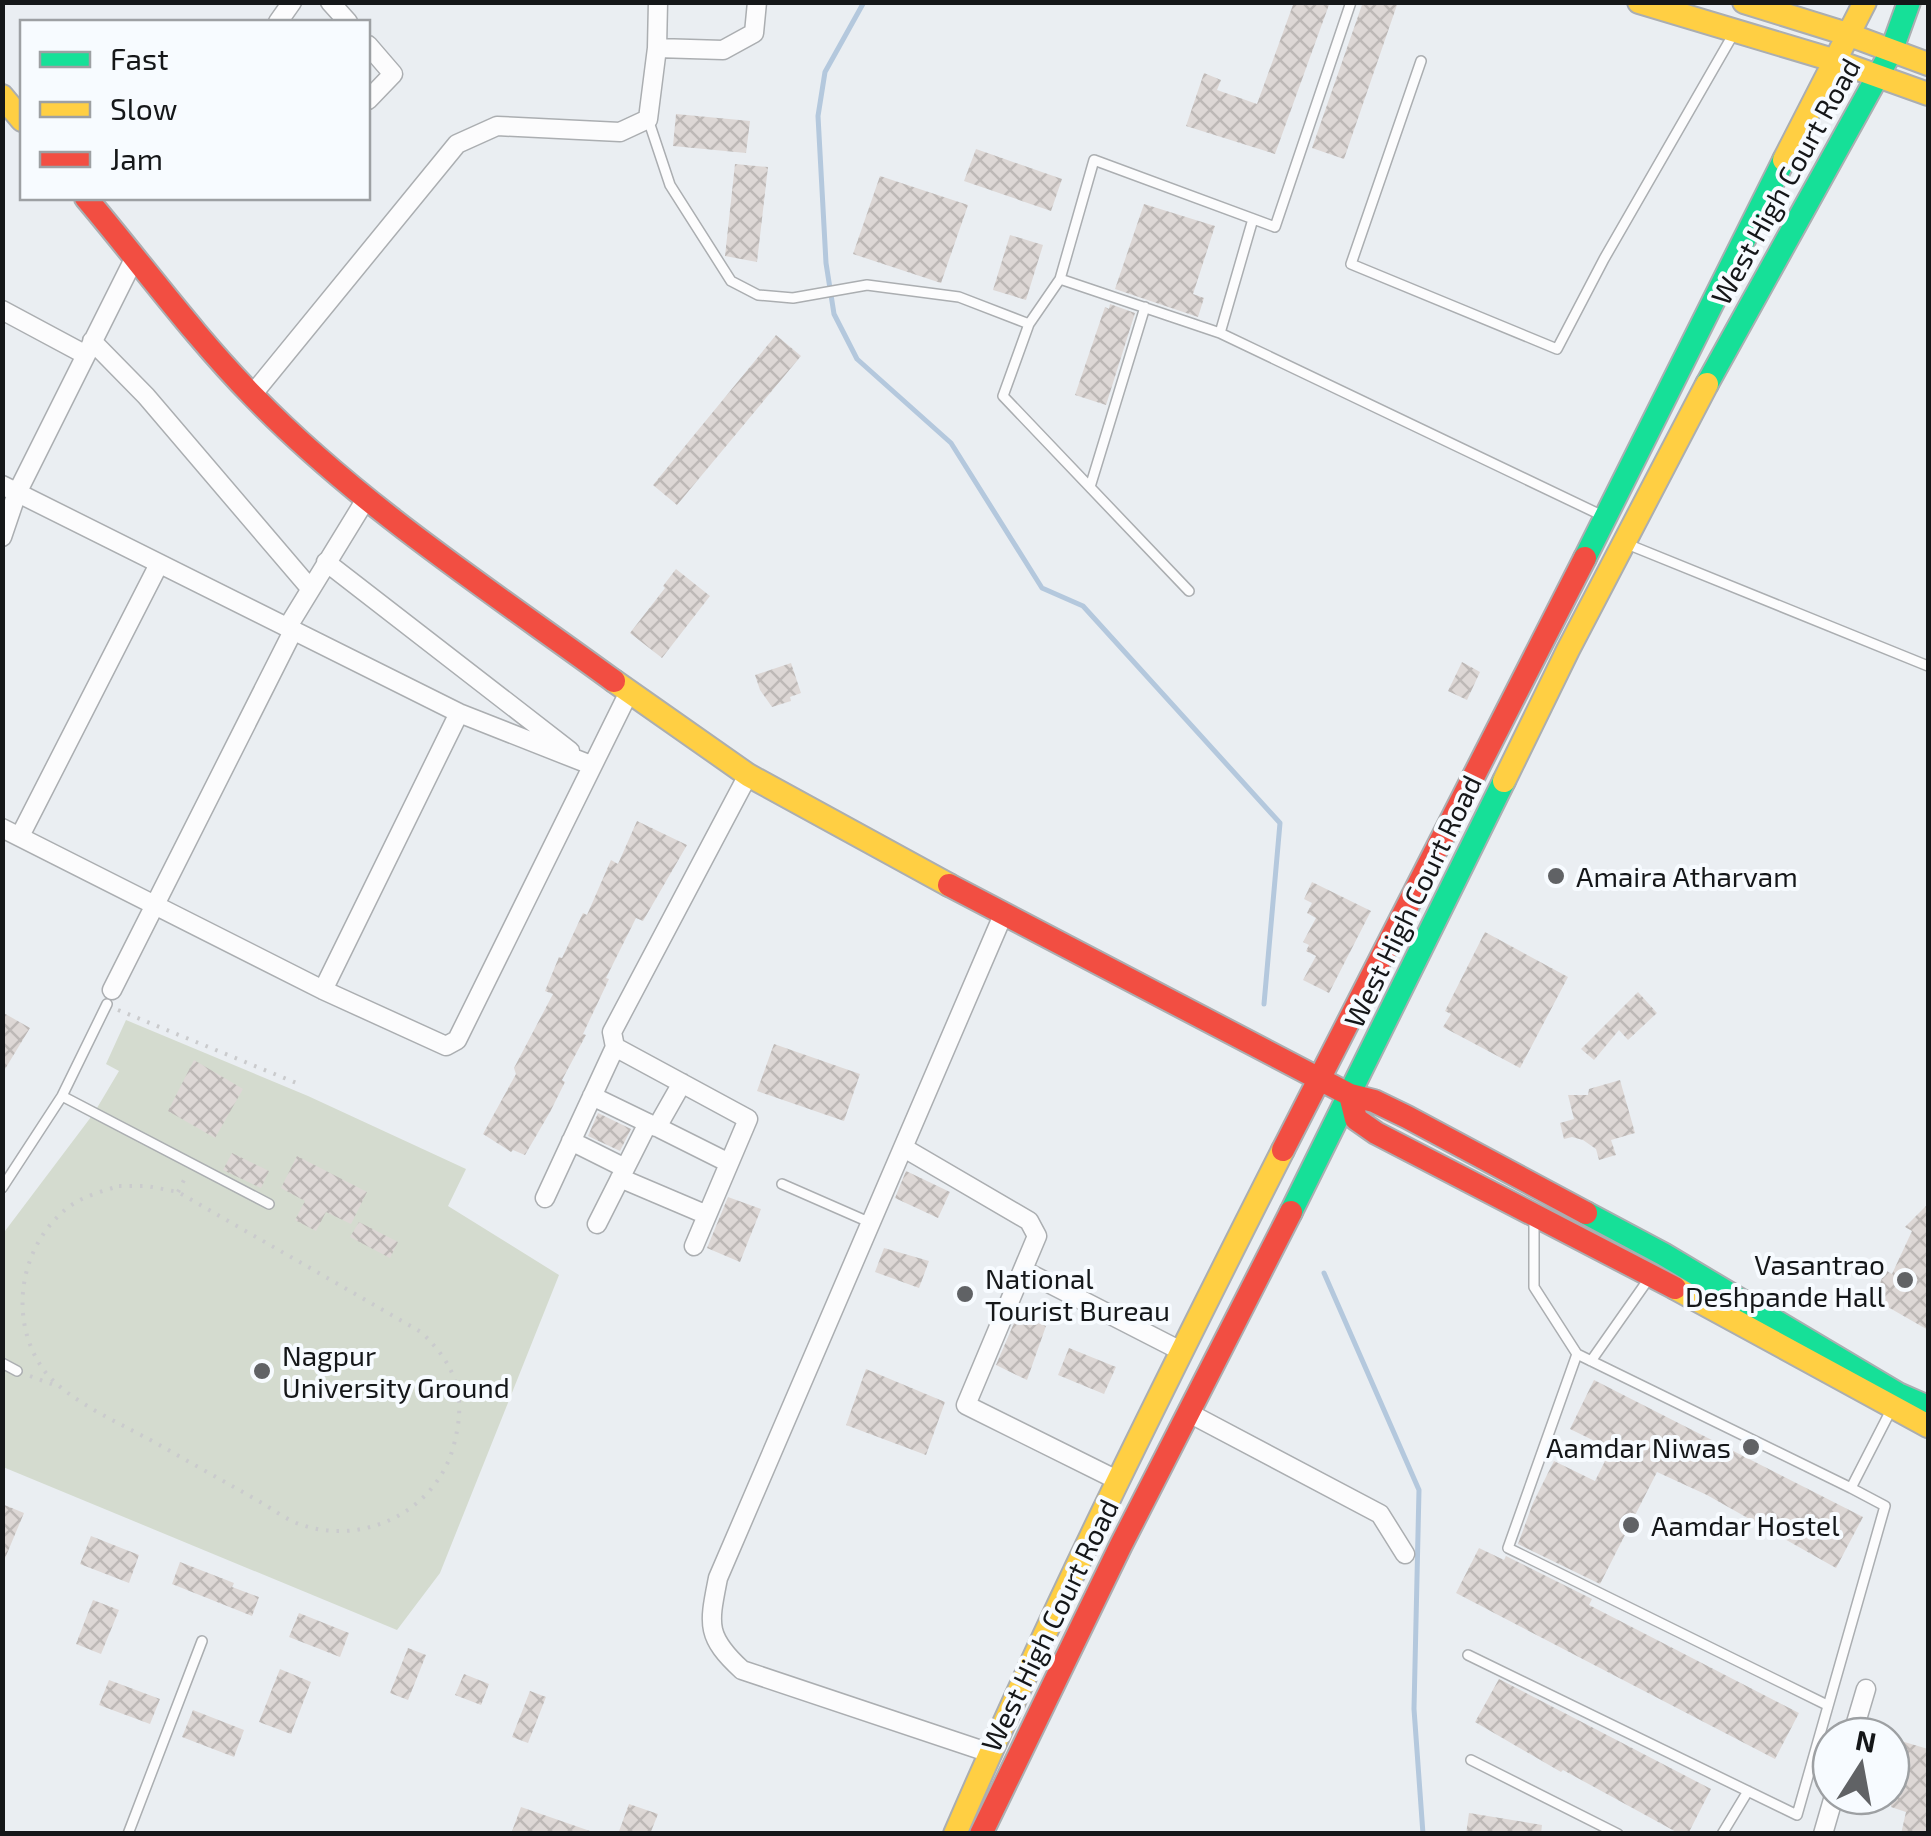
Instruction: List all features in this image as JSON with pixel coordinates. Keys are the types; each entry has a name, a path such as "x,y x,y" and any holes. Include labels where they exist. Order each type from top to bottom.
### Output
{"main road":[{"path":"1639,2 1834,60 1928,94"},
{"path":"1744,2 1928,64"},
{"name":"West High Court Road","path":"955,1834 1181,1352 1606,517 1846,34 1866,2"},
{"name":"West High Court Road","path":"981,1834 1624,543 1730,340 1891,52 1909,2"},
{"path":"2,96 20,118"},
{"path":"88,200 252,394 300,442 366,499 628,692 748,775 1003,915 1350,1095 1374,1101 1406,1117 1663,1254 1895,1401 1928,1426"},
{"path":"1350,1095 1356,1119 1376,1132 1895,1401 1928,1407"}],"street":[{"path":"252,394 457,144 497,126 620,132 648,119 658,2"},
{"path":"657,48 723,50 754,33 757,2"},
{"path":"370,47 393,74 370,98"},
{"path":"2,537 10,489 89,348 134,257"},
{"path":"2,310 89,348 146,396 309,587"},
{"path":"10,489 459,713 585,763"},
{"path":"109,997 309,587 366,499"},
{"path":"326,562 585,763"},
{"path":"159,564 11,832 323,990 446,1046 457,1040 585,763 628,692"},
{"path":"323,990 459,713"},
{"path":"545,1198 614,1047 612,1032 748,775"},
{"path":"990,1753 742,1670 720,1650 710,1621 718,1578 1003,915"},
{"path":"614,1047 748,1118 694,1246"},
{"path":"597,1224 652,1125 682,1084"},
{"path":"592,1096 728,1164"},
{"path":"571,1141 623,1173 707,1215"},
{"path":"904,1148 1029,1221 1037,1236 966,1406 1119,1481"},
{"path":"1023,1270 1181,1352"},
{"path":"1189,1412 1380,1514 1406,1554"},
{"path":"1858,1716 1866,1689"}],"lane":[{"path":"1189,590 1003,396 1029,324 1060,279 1094,160 1275,228 1351,2"},
{"path":"1420,61 1351,264 1557,349 1604,258 1735,31"},
{"path":"648,119 670,185 730,281 758,295 793,298 867,285 958,297 1029,324"},
{"path":"1220,333 1253,220"},
{"path":"1060,279 1220,333 1606,517"},
{"path":"1090,488 1144,307"},
{"path":"1624,543 1928,666"},
{"path":"2,1188 62,1096 109,997"},
{"path":"62,1096 269,1204"},
{"path":"782,1184 872,1223"},
{"path":"1468,1656 1797,1815 1885,1506 1577,1354 1534,1287 1534,1214"},
{"path":"1591,1361 1651,1275"},
{"path":"1577,1354 1508,1548 1827,1705"},
{"path":"2,1363 17,1372"},
{"path":"1851,1488 1895,1401"},
{"path":"128,1834 202,1641"},
{"path":"1471,1760 1618,1834"},
{"path":"1722,1834 1748,1792"}],"path":[{"path":"109,997 145,1023 299,1084"},
{"path":"178,1192 192,1165"},
{"path":"17,1372 58,1387 300,1525 352,1530 382,1524 426,1497 439,1480 456,1439 459,1394 448,1361 421,1332 178,1192 147,1186 119,1186 94,1194 71,1206 39,1240 22,1290 23,1321 29,1345 58,1387"}],"shaded area":[{"name":"Nagpur University Ground","path":"126,1020 308,1096 466,1169 448,1206 559,1275 440,1573 397,1630 3,1467 2,1235 94,1113 119,1071 106,1064"}],"building":[{"path":"1294,2 1330,2 1275,154 1186,126 1204,73 1221,80 1217,90 1257,104"},
{"path":"1363,2 1398,2 1344,159 1312,148"},
{"path":"676,114 750,121 746,153 673,146"},
{"path":"976,149 1062,179 1051,211 964,181"},
{"path":"735,164 768,167 757,262 725,256"},
{"path":"880,176 968,205 941,283 853,254"},
{"path":"1144,204 1215,226 1193,294 1204,298 1198,317 1115,289"},
{"path":"1010,235 1043,245 1026,300 993,290"},
{"path":"1110,304 1135,313 1106,405 1075,395 1105,307 1109,309"},
{"path":"776,335 801,356 677,505 653,485"},
{"path":"676,569 710,596 662,658 630,633"},
{"path":"1462,662 1480,672 1467,700 1448,691"},
{"path":"791,663 801,693 772,707 755,675"},
{"path":"637,821 687,845 643,921 636,918 606,978 609,979 583,1034 586,1035 550,1112 525,1155 511,1152 483,1134 553,994 545,991 559,957 562,958 583,913 587,915 611,860 618,864"},
{"path":"1312,882 1371,911 1329,993 1303,980 1316,956 1306,951 1309,945 1303,942 1316,918 1307,913 1312,903 1304,899"},
{"path":"1485,932 1568,977 1520,1068 1443,1027 1451,1014 1445,1011"},
{"path":"1638,992 1657,1013 1628,1040 1619,1030 1594,1060 1581,1049"},
{"path":"2,1012 30,1028 2,1074"},
{"path":"774,1044 860,1074 844,1121 757,1091"},
{"path":"194,1060 243,1089 215,1138 168,1111"},
{"path":"1620,1080 1635,1133 1611,1140 1616,1155 1599,1160 1596,1149 1583,1140 1564,1139 1560,1123 1574,1119 1568,1095 1588,1095 1589,1089"},
{"path":"598,1113 631,1129 620,1151 588,1136"},
{"path":"232,1153 269,1171 261,1188 223,1170"},
{"path":"297,1156 367,1192 351,1224 326,1212 316,1231 295,1220 305,1201 281,1188"},
{"path":"906,1171 950,1192 938,1218 895,1198"},
{"path":"728,1197 761,1209 740,1262 707,1248"},
{"name":"Vasantrao Deshpande Hall","path":"1928,1204 1928,1330 1881,1303 1879,1286 1885,1270 1892,1274 1912,1231 1905,1227"},
{"path":"359,1222 398,1242 390,1258 350,1237"},
{"path":"884,1248 929,1261 919,1288 875,1272"},
{"path":"1017,1316 1046,1326 1027,1380 996,1365"},
{"path":"1069,1348 1116,1367 1104,1394 1058,1375"},
{"path":"866,1369 945,1402 926,1455 846,1425"},
{"path":"1594,1380 1863,1517 1836,1568 1707,1495 1657,1472 1600,1584 1518,1544 1554,1461 1595,1481 1611,1449 1570,1429"},
{"path":"2,1504 24,1513 3,1563 2,1563"},
{"path":"91,1536 139,1555 129,1583 80,1564"},
{"path":"1479,1548 1504,1560 1506,1556 1592,1599 1589,1605 1799,1713 1775,1759 1456,1593"},
{"path":"180,1562 259,1597 252,1616 172,1584"},
{"path":"93,1600 119,1610 101,1654 76,1644"},
{"path":"299,1613 349,1633 340,1657 289,1637"},
{"path":"408,1648 426,1655 408,1700 390,1693"},
{"path":"280,1669 311,1682 291,1734 259,1722"},
{"path":"464,1674 489,1684 481,1705 455,1695"},
{"path":"1499,1679 1711,1789 1688,1834 1680,1834 1561,1772 1475,1722"},
{"path":"109,1680 160,1699 150,1724 99,1705"},
{"path":"530,1691 546,1697 528,1743 512,1737"},
{"path":"193,1710 244,1730 234,1757 182,1737"},
{"path":"1911,1744 1928,1749 1928,1834 1901,1834 1905,1816 1911,1816"},
{"path":"629,1804 658,1814 650,1834 618,1834"},
{"path":"521,1807 590,1831 590,1834 511,1834"},
{"path":"1469,1813 1542,1825 1541,1834 1466,1834"}],"waterway":[{"path":"864,2 825,72 818,116 826,263 834,314 857,359 951,443 1042,588 1083,606 1280,823 1264,1004"},
{"path":"1324,1273 1419,1490 1414,1709 1423,1834"}],"traffic: fast":[{"path":"1707,384 1891,52 1909,2"},
{"path":"1585,558 1784,160"},
{"path":"1291,1212 1504,781"},
{"path":"1586,1213 1663,1254 1898,1394 1928,1407"}],"traffic: slow":[{"path":"1639,2 1833,60 1928,94"},
{"path":"1744,2 1928,64"},
{"path":"1784,160 1865,2"},
{"path":"2,96 20,118"},
{"path":"1504,781 1707,384"},
{"path":"614,681 748,775 949,885"},
{"path":"955,1834 1073,1575 1283,1150"},
{"path":"1675,1288 1928,1426"}],"traffic: jam":[{"path":"88,200 210,349 295,437 382,511 614,681"},
{"path":"1283,1150 1585,558"},
{"path":"949,885 1350,1095 1374,1101 1407,1117 1586,1213"},
{"path":"1350,1095 1356,1119 1376,1133 1675,1288"},
{"path":"981,1834 1121,1545 1291,1212"}],"place":[{"name":"Amaira Atharvam","path":"1556,876"},
{"name":"Vasantrao Deshpande Hall","path":"1905,1280"},
{"name":"National Tourist Bureau","path":"965,1294"},
{"name":"Nagpur University Ground","path":"262,1371"},
{"name":"Aamdar Niwas","path":"1751,1447"},
{"name":"Aamdar Hostel","path":"1631,1525"}]}
